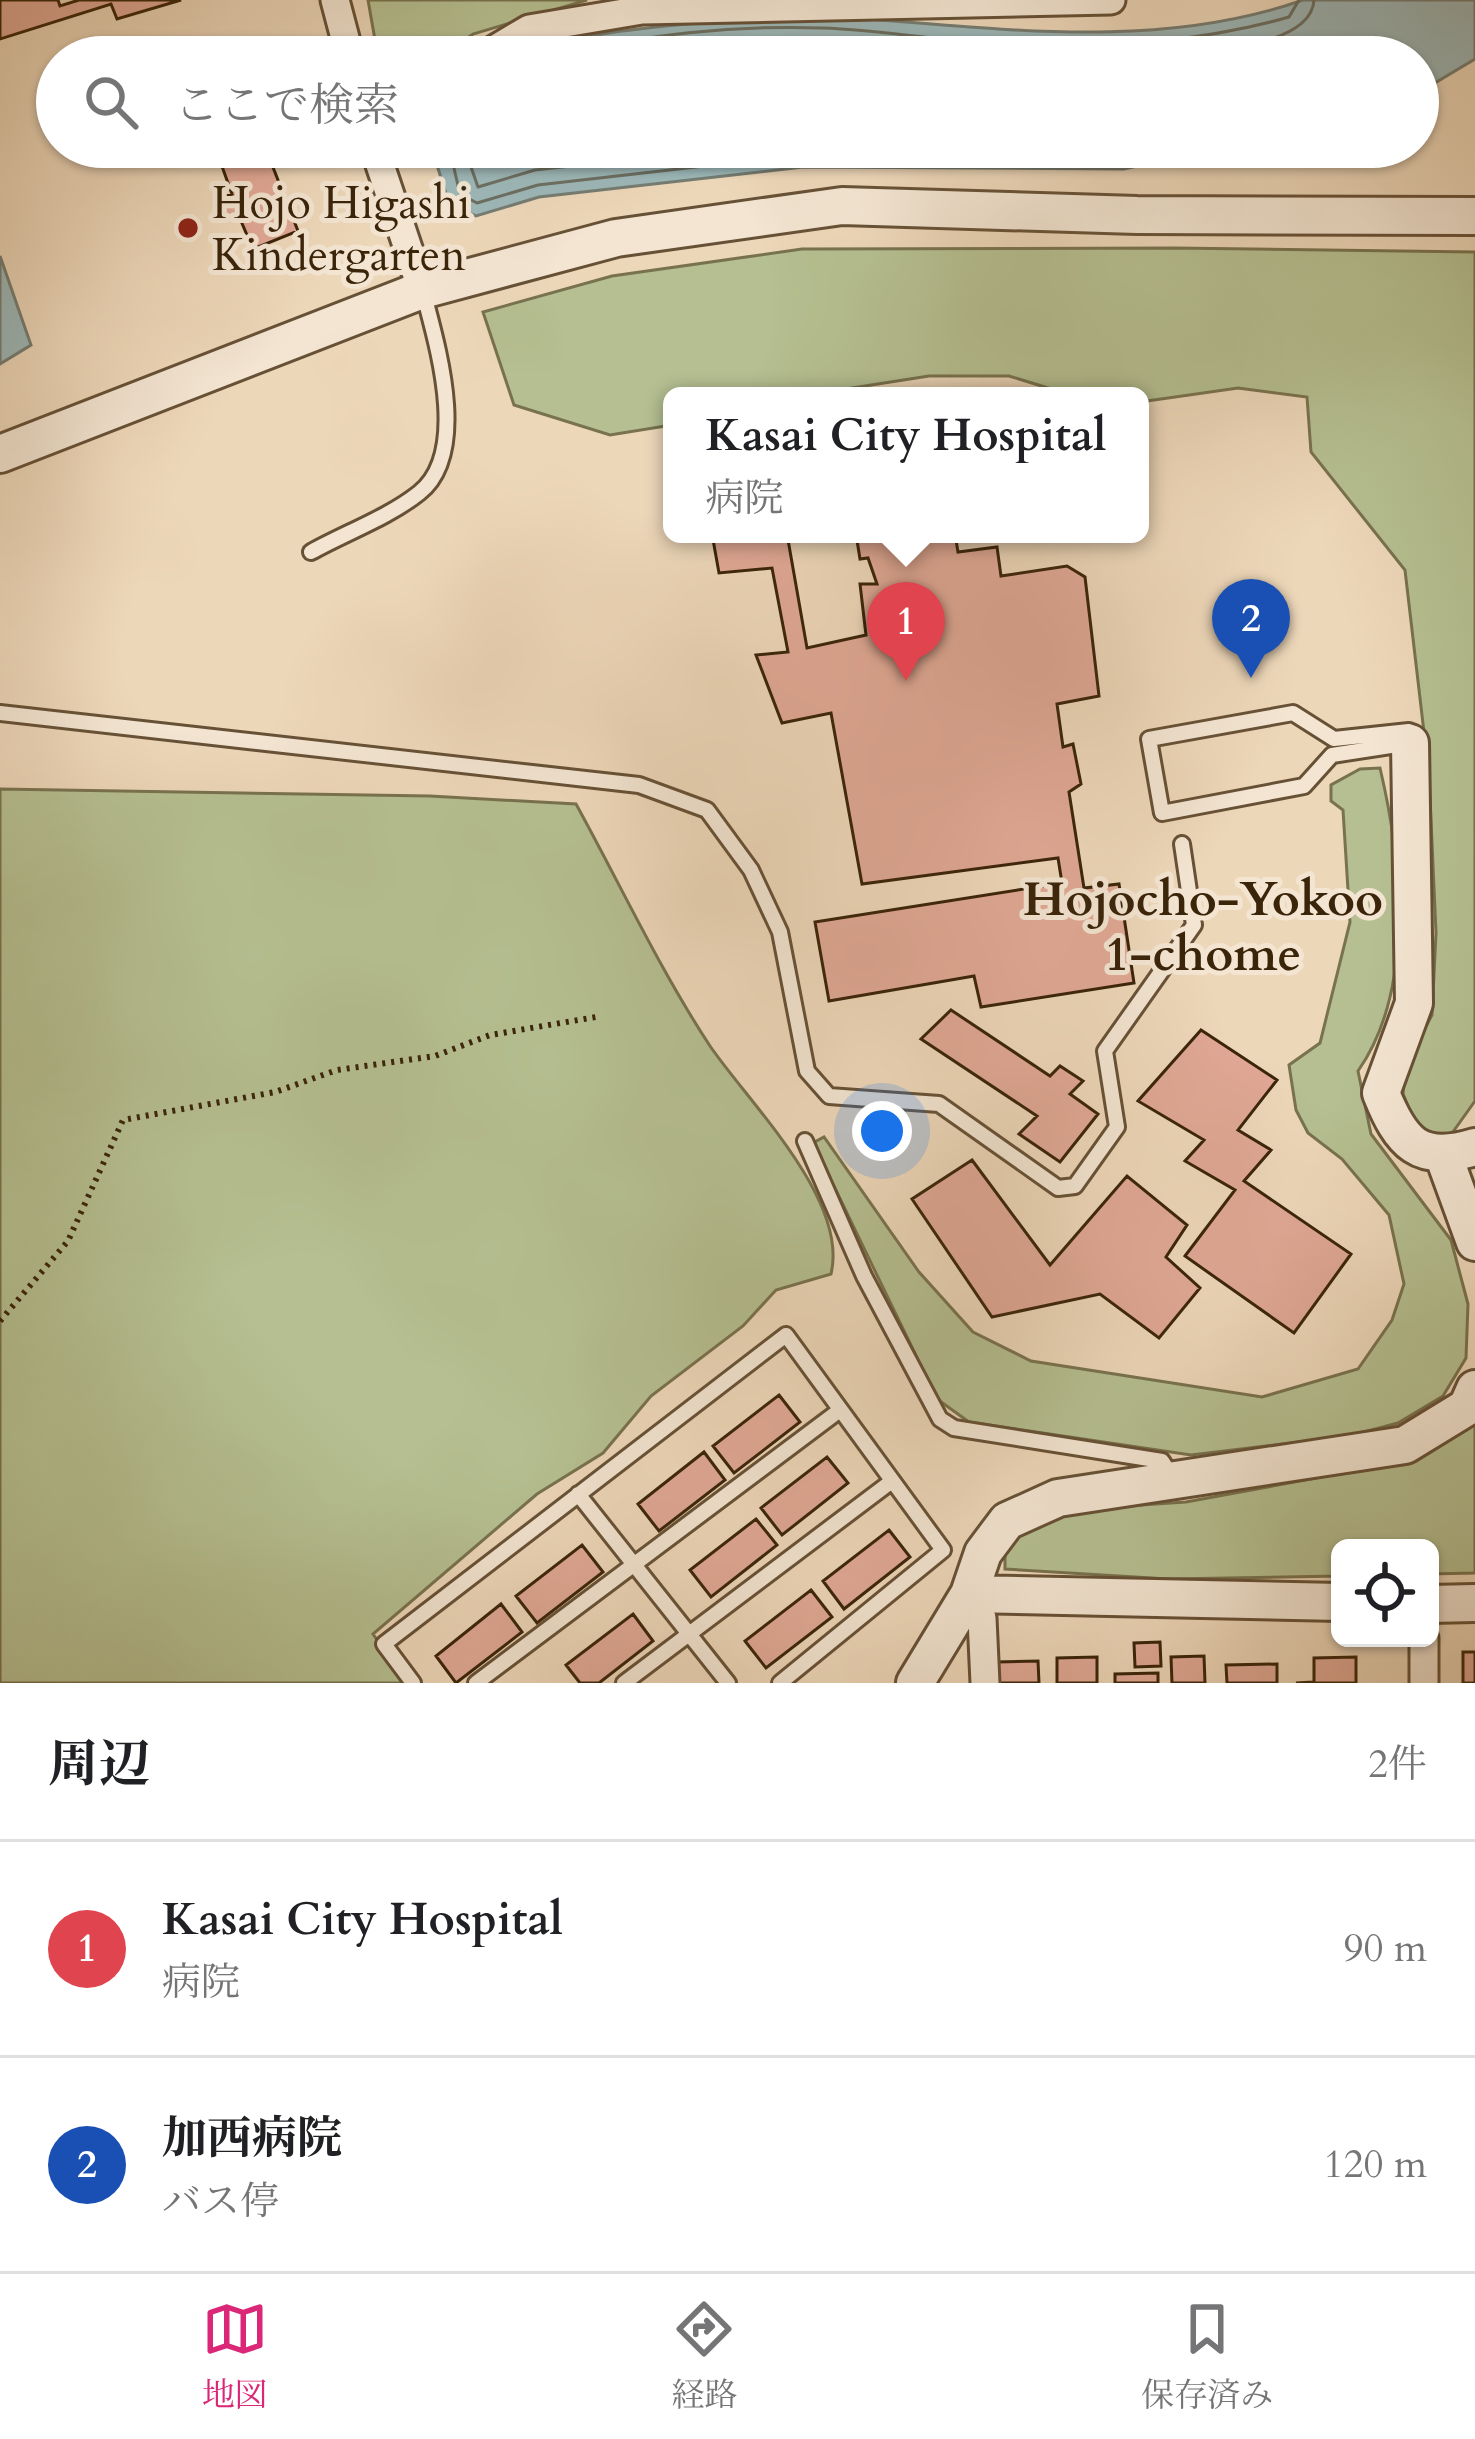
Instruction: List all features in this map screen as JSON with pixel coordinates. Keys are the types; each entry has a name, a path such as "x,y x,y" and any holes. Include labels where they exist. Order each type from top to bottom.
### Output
{"street":[{"path":"335,0 344,36"},
{"path":"518,36 530,29 642,10 1111,0"},
{"path":"381,168 422,290"},
{"path":"0,454 422,290 616,238 842,206 1136,215 1475,216"},
{"path":"1410,743 1414,1003 1381,1094 1398,1134 1460,1152 1475,1242"},
{"path":"915,1683 969,1594 983,1553 1006,1521 1058,1498 1405,1445 1467,1407 1475,1389"},
{"path":"969,1594 1331,1602"},
{"path":"969,1594 982,1618 985,1683"},
{"path":"1439,1604 1475,1603"},
{"path":"1424,1647 1424,1683"}],"lane":[{"path":"311,552 423,491 446,440 446,392 422,290"},
{"path":"0,713 639,785 707,810 751,870 780,932 807,1071 829,1096 939,1104 1058,1188 1075,1186 1117,1127 1105,1051 1194,925 1182,844"},
{"path":"1293,713 1334,739 1409,731 1410,743 1332,755 1304,786 1162,813 1149,739 1293,713"},
{"path":"805,1141 864,1276 940,1419 954,1428 1162,1462 1175,1482"},
{"path":"413,1683 384,1644 786,1336 943,1550 779,1683"},
{"path":"476,1683 840,1410"},
{"path":"624,1683 892,1480"},
{"path":"578,1494 728,1683"}],"path":[{"path":"0,1321 68,1241 123,1120 275,1092 337,1070 435,1056 490,1035 596,1017"}],"green space":[{"path":"368,0 587,0 470,36 374,36"},
{"path":"802,249 1475,252 1475,1101 1450,1136 1419,1133 1403,1094 1405,1065 1432,1015 1436,933 1429,775 1405,570 1311,452 1307,397 1238,388 1149,401 1149,387 1045,387 1009,376 929,376 859,387 663,387 663,426 610,435 514,405 483,312 612,276"},
{"path":"1380,768 1394,843 1399,924 1389,1003 1358,1071 1371,1134 1451,1240 1468,1304 1466,1358 1443,1396 1398,1423 1349,1436 1191,1455 969,1422 937,1399 813,1143 824,1137 919,1272 973,1332 1031,1361 1262,1397 1358,1369 1392,1320 1404,1284 1389,1215 1342,1159 1308,1133 1296,1110 1289,1065 1320,1043 1350,922 1343,810 1331,801 1331,785 1360,769"},
{"path":"0,789 430,796 576,804 692,1017 811,1184 833,1245 831,1274 776,1290 743,1326 651,1396 603,1453 537,1494 373,1634 407,1683 0,1683"},
{"path":"1475,1423 1475,1573 1439,1574 1439,1539 1331,1539 1331,1576 1168,1579 1005,1569 1005,1540 1066,1510 1186,1502 1419,1459"}],"water":[{"path":"1303,0 1475,0 1475,59 1439,80 1439,36 594,36 772,18 1087,32 1196,25"},
{"path":"438,168 794,168 539,197 476,216 449,203"},
{"path":"0,256 31,345 0,364"}],"building":[{"path":"0,0 58,0 60,6 79,0 181,0 117,19 111,4 0,39"},
{"path":"223,168 273,168 298,231 253,249 238,214 225,218 218,199 232,194"},
{"path":"714,543 789,543 807,648 866,635 860,584 877,584 868,558 860,559 857,543 956,543 958,552 997,547 1001,576 1067,566 1085,577 1099,696 1057,704 1063,747 1073,744 1081,784 1069,792 1084,888 1119,884 1134,983 981,1007 974,976 829,1001 815,922 1062,883 1058,858 862,884 831,713 782,723 756,655 788,652 772,568 719,573"},
{"path":"951,1010 1050,1076 1060,1066 1083,1081 1070,1094 1098,1114 1060,1162 1019,1134 1037,1116 921,1039"},
{"path":"1201,1030 1277,1080 1238,1130 1271,1150 1244,1181 1351,1254 1294,1333 1185,1256 1235,1190 1185,1161 1204,1140 1138,1101"},
{"path":"972,1160 1050,1265 1127,1176 1187,1225 1166,1257 1200,1288 1159,1338 1100,1294 992,1317 912,1199"},
{"path":"779,1395 800,1422 734,1473 713,1446"},
{"path":"704,1452 725,1480 659,1531 638,1504"},
{"path":"827,1457 848,1483 782,1535 761,1508"},
{"path":"756,1519 777,1545 711,1597 690,1570"},
{"path":"889,1530 910,1557 844,1609 823,1581"},
{"path":"582,1545 603,1572 537,1623 516,1596"},
{"path":"811,1590 832,1617 766,1668 745,1641"},
{"path":"501,1604 522,1632 456,1683 436,1656"},
{"path":"633,1614 653,1641 599,1683 580,1683 566,1665"},
{"path":"1160,1642 1161,1666 1135,1667 1134,1643"},
{"path":"1463,1652 1475,1652 1475,1683 1463,1683"},
{"path":"1204,1656 1205,1683 1172,1683 1171,1657"},
{"path":"1097,1657 1097,1683 1057,1683 1057,1658"},
{"path":"1356,1657 1356,1683 1296,1683 1314,1682 1314,1658"},
{"path":"1038,1661 1039,1683 998,1683 997,1662"},
{"path":"1277,1664 1277,1683 1227,1683 1226,1665"},
{"path":"1158,1673 1158,1683 1115,1683 1115,1674"}],"place":[{"name":"Hojo Higashi Kindergarten","path":"188,228"},
{"name":"加西病院","path":"1251,678"},
{"name":"Kasai City Hospital","path":"906,681"}],"district":[{"name":"Hojocho-Yokoo 1-chome","path":"1203,926"}]}
